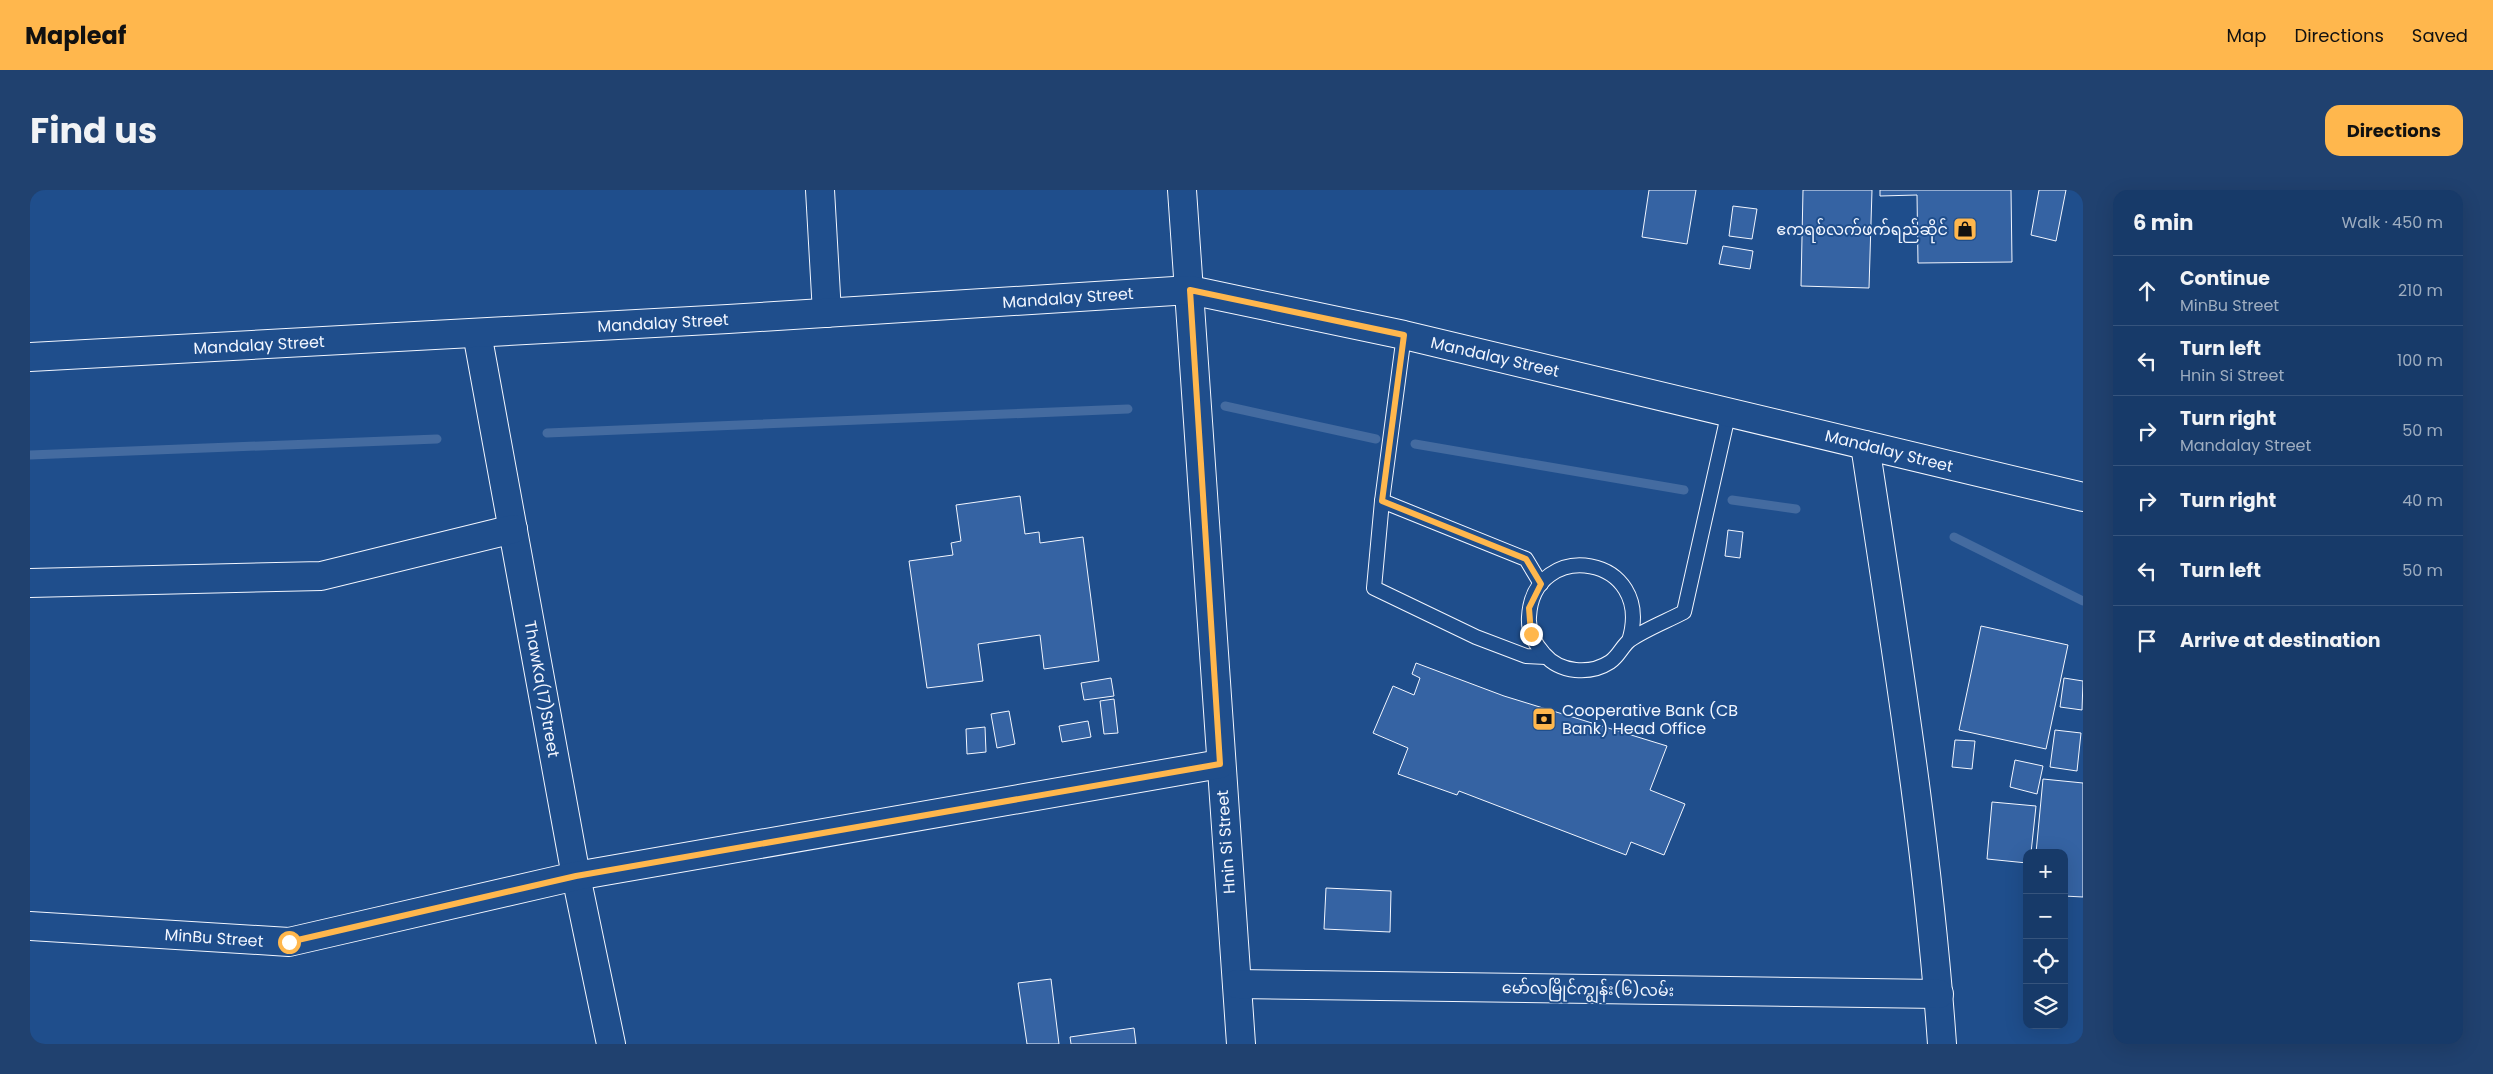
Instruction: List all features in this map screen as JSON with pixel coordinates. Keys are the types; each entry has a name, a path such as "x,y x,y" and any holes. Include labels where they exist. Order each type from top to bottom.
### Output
{"street":[{"path":"820,190 827,313"},
{"name":"Hnin Si Street","path":"1182,190 1220,764 1241,1044"},
{"name":"Mandalay Street","path":"30,357 827,313 1190,290 1404,335 2083,497"},
{"name":"ThawKa(17)Street","path":"477,333 576,876 611,1044"},
{"path":"1865,445 1907,724 1939,994 1942,1044"},
{"path":"30,583 322,576 513,530"},
{"name":"MinBu Street","path":"30,926 289,942 576,876 1220,764"},
{"name":"မော်လမြိုင်ကျွန်း(၆)လမ်း","path":"1237,984 1939,994"}],"lane":[{"path":"1404,335 1382,501 1374,588 1476,637 1526,656 1546,657"},
{"path":"1629,641 1684,612 1729,412"},
{"path":"1382,501 1526,559 1541,584"},
{"path":"1575,565 1589,565 1603,569 1615,576 1625,587 1631,599 1634,613 1629,641 1621,653 1597,668 1584,670 1570,669 1556,664 1546,657 1531,634 1529,608 1541,584 1562,568 1575,565"}],"building":[{"path":"1649,190 1696,190 1687,244 1642,237"},
{"path":"1803,190 1872,190 1869,288 1801,286"},
{"name":"ဧကရစ်လက်ဖက်ရည်ဆိုင်","path":"1880,190 2011,190 2012,262 1918,263 1917,195 1880,196"},
{"path":"2039,190 2066,190 2056,241 2031,235"},
{"path":"1733,206 1757,209 1752,239 1729,236"},
{"path":"1723,246 1753,251 1750,269 1719,264"},
{"path":"1020,496 1025,534 1039,532 1040,543 1083,537 1099,661 1044,669 1040,635 978,644 983,681 927,688 909,561 953,555 951,543 961,541 956,505"},
{"path":"1728,530 1743,532 1740,558 1725,556"},
{"path":"1981,626 2068,645 2046,749 1959,730"},
{"path":"1416,663 1504,696 1667,746 1650,790 1685,804 1664,855 1631,842 1626,855 1459,791 1457,795 1398,774 1408,748 1373,733 1393,686 1414,695 1420,678 1412,674"},
{"path":"1111,678 1114,696 1084,700 1081,683"},
{"path":"2064,678 2083,681 2082,710 2060,707"},
{"path":"1114,699 1118,733 1104,734 1100,701"},
{"path":"1009,711 1015,744 997,748 991,714"},
{"path":"1088,721 1091,737 1062,742 1059,726"},
{"path":"985,727 986,752 967,754 966,729"},
{"path":"2055,730 2081,733 2077,771 2050,767"},
{"path":"1955,740 1975,741 1972,769 1952,767"},
{"path":"2015,760 2043,766 2037,794 2010,787"},
{"path":"2043,779 2083,783 2083,897 2068,896 2068,849 2036,849"},
{"path":"1992,802 2036,806 2031,849 2023,849 2023,863 1987,859"},
{"path":"1326,888 1391,891 1390,932 1324,929"},
{"path":"1051,979 1059,1044 1027,1044 1018,983"},
{"path":"1134,1028 1136,1044 1071,1044 1070,1037"}],"waterway":[{"path":"1225,406 1376,439"},
{"path":"547,433 1128,409"},
{"path":"30,455 437,439"},
{"path":"1415,444 1684,490"},
{"path":"1732,500 1796,509"},
{"path":"1954,537 2083,601"}],"place":[{"name":"ဧကရစ်လက်ဖက်ရည်ဆိုင်","path":"1965,229"},
{"name":"Cooperative Bank (CB Bank) Head Office","path":"1544,719"}],"route":[{"path":"289,942 576,876 1220,764 1190,290 1404,335 1382,501 1526,559 1541,584 1529,608 1531,634"}]}
